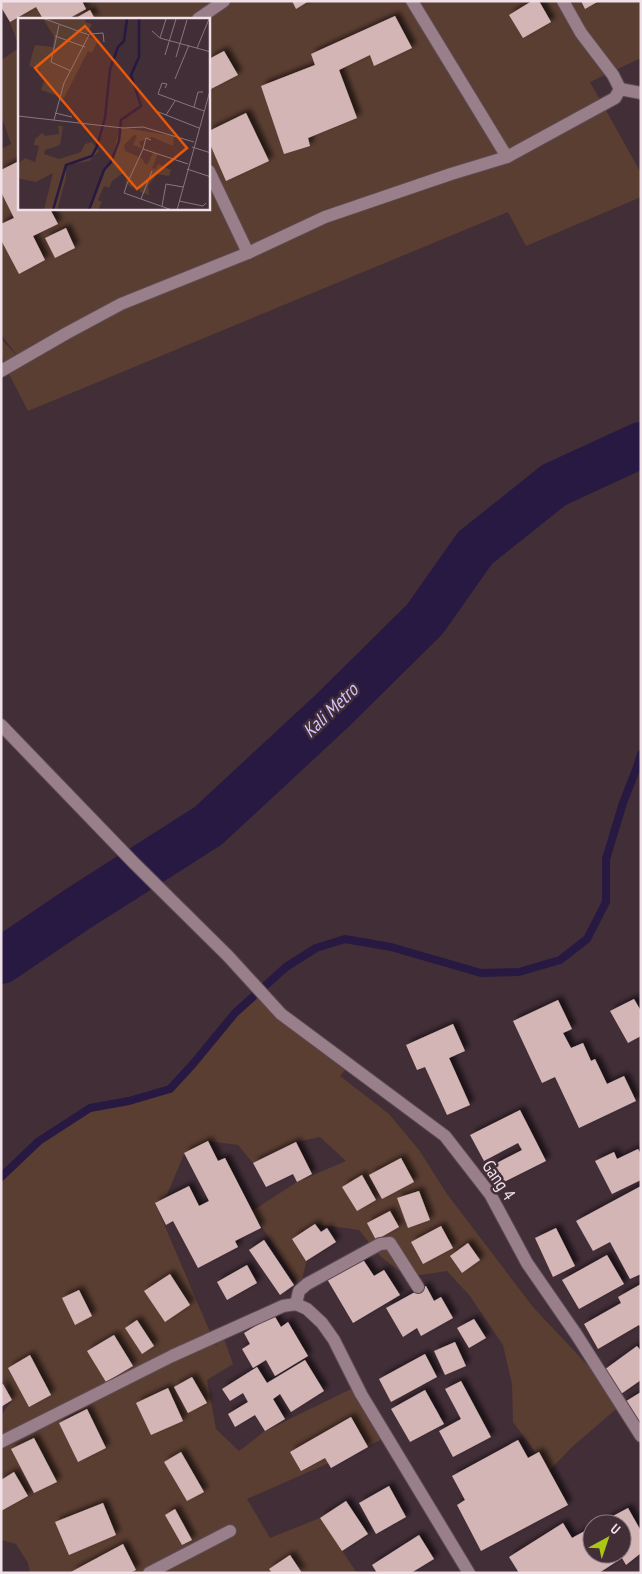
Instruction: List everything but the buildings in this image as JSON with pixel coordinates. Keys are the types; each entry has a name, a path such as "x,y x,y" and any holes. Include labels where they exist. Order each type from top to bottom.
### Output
{"street":[{"path":"199,18 224,1"},
{"path":"412,1 507,157"},
{"path":"563,1 581,33 613,75 620,90"},
{"path":"1,371 121,304 248,253 325,217 507,157 616,98 620,90"},
{"path":"620,90 641,93"},
{"path":"210,173 248,253"},
{"name":"Gang 4","path":"1,725 281,1014 445,1136 490,1194 527,1263 576,1334 641,1436"},
{"path":"296,1304 299,1291 307,1284 380,1244 390,1243 418,1287"},
{"path":"1,1442 172,1356 283,1306 296,1304 307,1309 334,1340 361,1394 469,1573"},
{"path":"149,1573 230,1531"}],"shaded area":[{"path":"1,1 641,1 641,58 590,82 641,173 641,197 526,246 508,212 28,411 1,355 1,339 19,358 1,334 1,149 11,144 1,115 1,60 18,49 18,210 210,210 210,18 18,18 18,44 10,22 1,7"},
{"path":"260,992 309,1043 345,1070 340,1076 389,1114 419,1150 447,1194 533,1307 623,1403 572,1447 549,1471 513,1422 512,1384 503,1345 470,1296 447,1271 407,1277 380,1256 359,1230 316,1224 300,1287 252,1211 297,1182 346,1161 320,1137 296,1142 253,1163 238,1145 208,1141 184,1154 166,1197 155,1203 216,1346 222,1333 233,1364 207,1380 216,1429 239,1451 265,1431 355,1387 383,1439 247,1499 270,1538 320,1518 357,1573 30,1573 28,1563 16,1544 1,1540 1,1416 12,1400 1,1380 1,1177 39,1141 90,1108 129,1101 170,1089 235,1013"}],"waterway":[{"name":"Kali Metro","path":"1,961 79,908 208,826 333,710 425,619 475,548 554,485 641,445"},
{"path":"1,1177 39,1141 90,1108 129,1101 170,1089 235,1013 286,967 316,948 345,939 391,947 481,973 519,972 560,960 587,939 606,902 606,859 623,803 641,754"}]}
